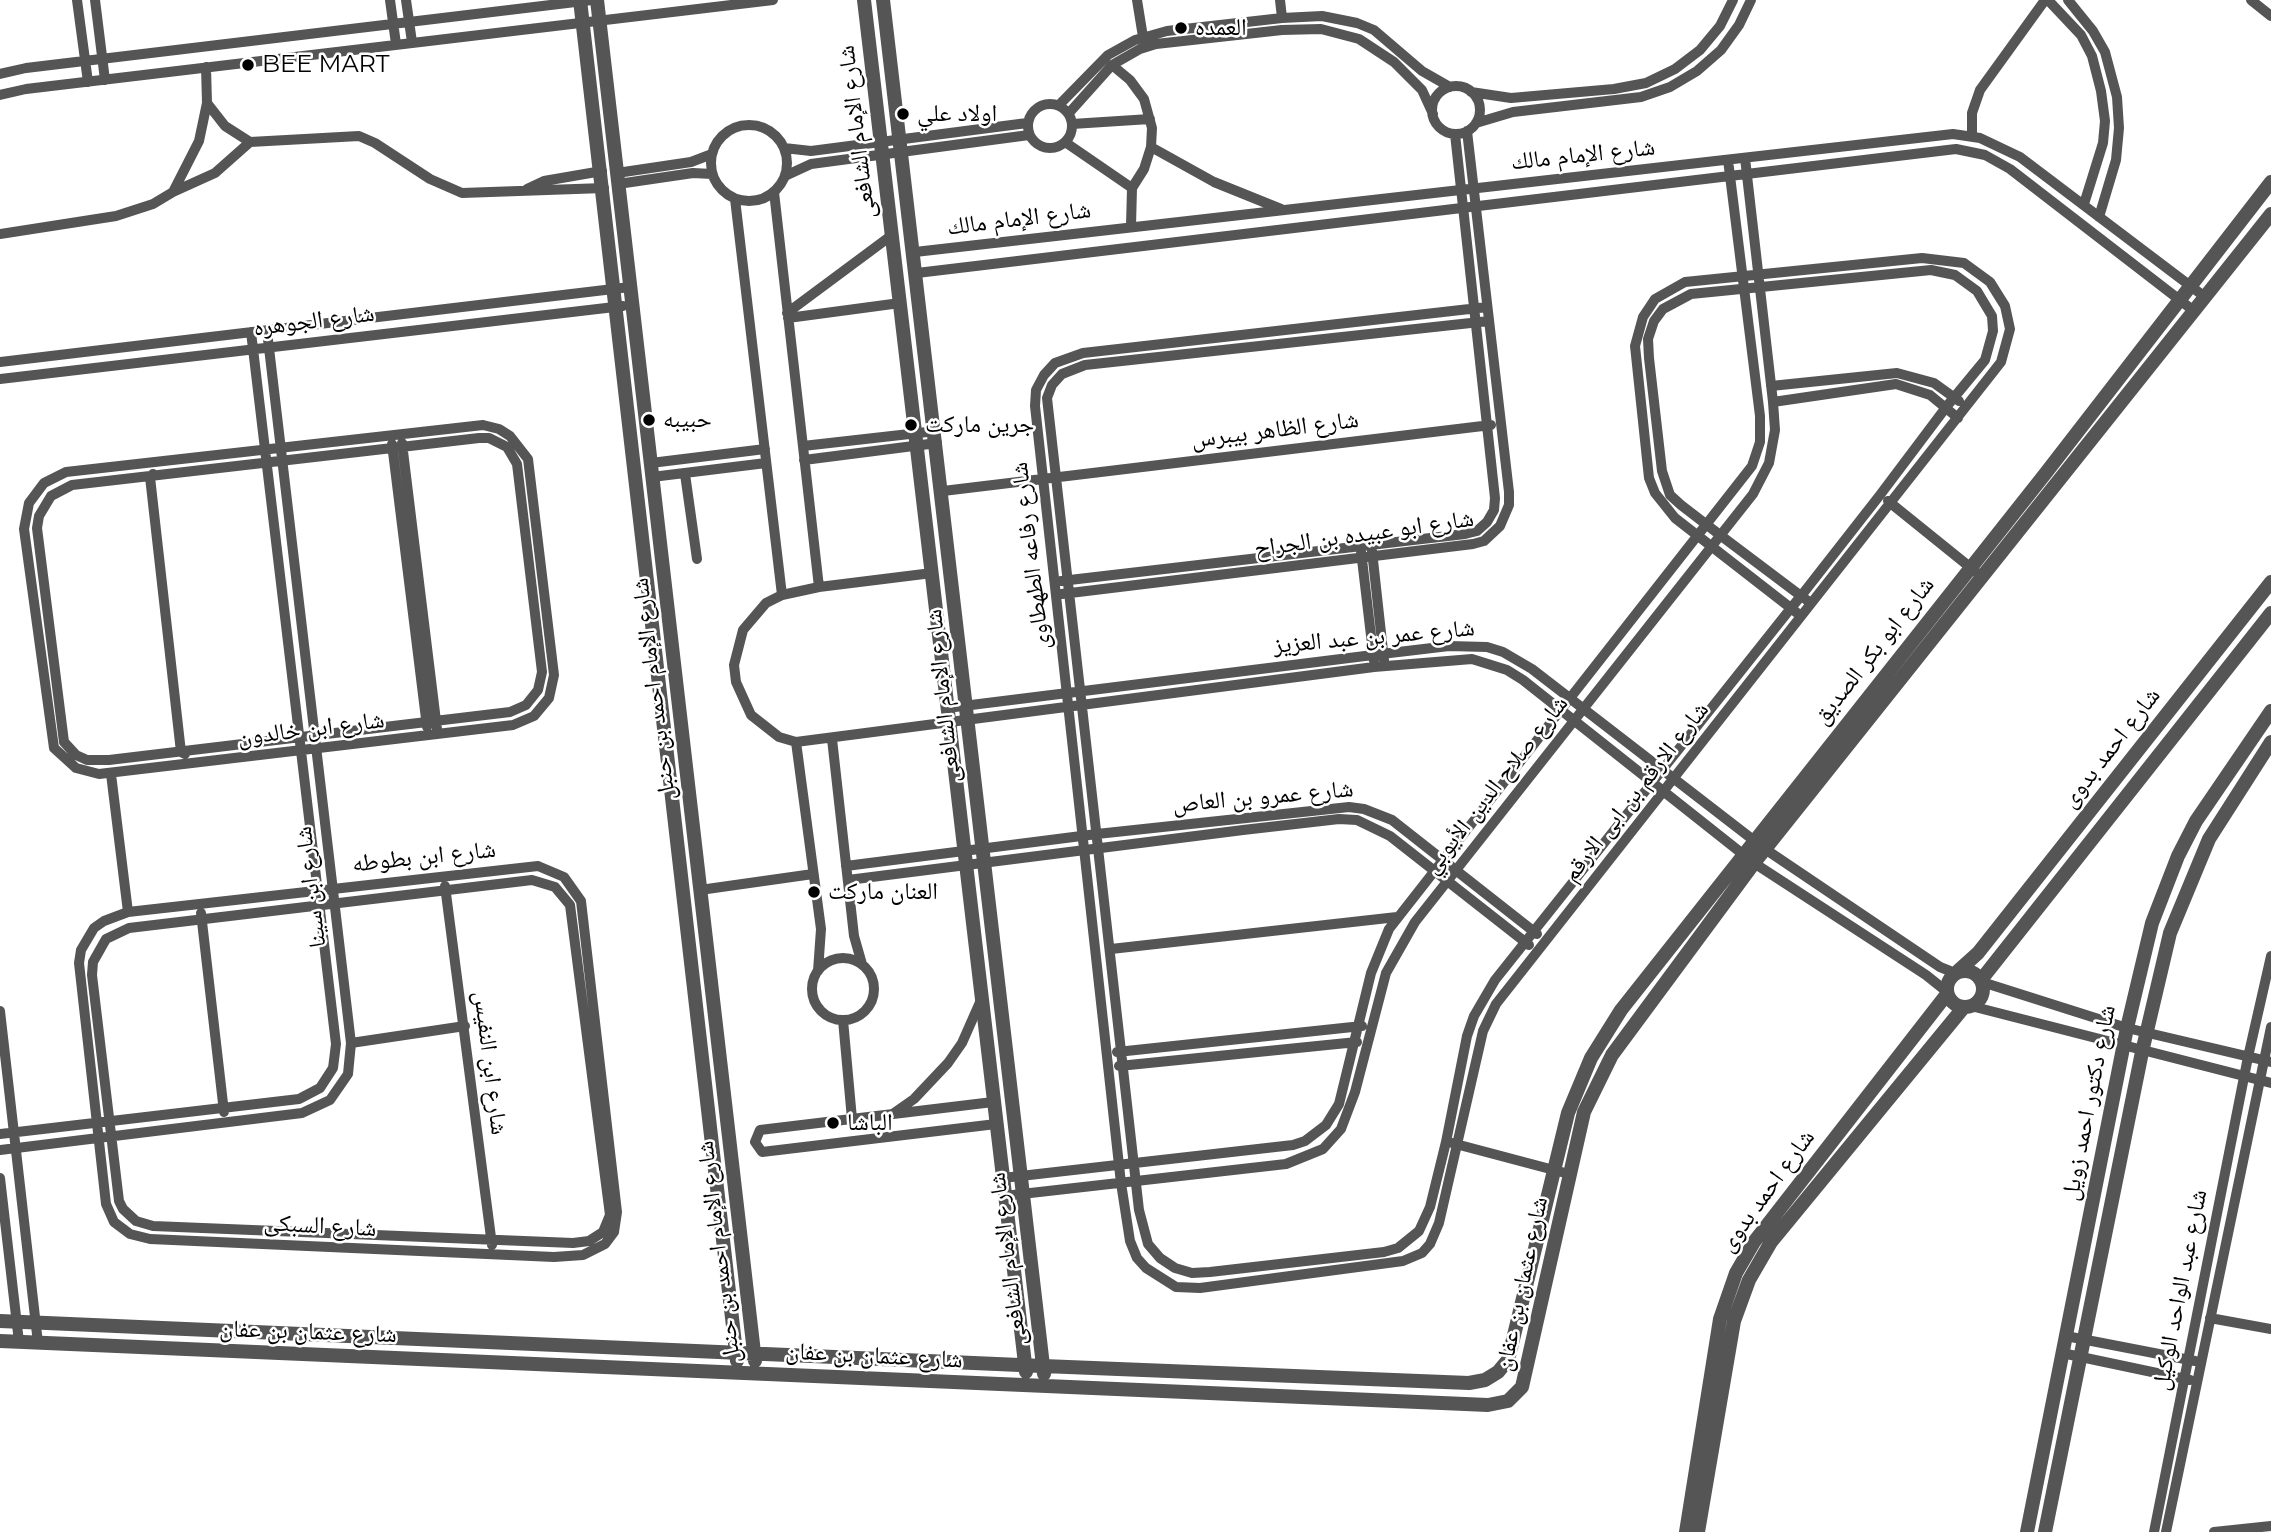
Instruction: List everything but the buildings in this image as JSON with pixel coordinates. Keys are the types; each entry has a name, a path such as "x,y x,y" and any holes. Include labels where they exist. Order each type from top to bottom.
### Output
{"street":[{"path":"77,0 88,82"},
{"path":"94,0 105,80"},
{"path":"390,0 396,44"},
{"path":"406,0 412,43"},
{"path":"0,74 85,61 587,0"},
{"name":"شارع الإمام احمد بن حنبل","path":"587,0 599,20 756,1373"},
{"name":"شارع الإمام احمد بن حنبل","path":"587,0 582,22 604,188 716,1158 738,1372"},
{"path":"0,95 206,67 773,0"},
{"name":"شارع الإمام الشافعى","path":"864,0 1027,1385"},
{"name":"شارع الإمام الشافعى","path":"883,0 943,491 1045,1386"},
{"path":"1137,0 1143,37"},
{"path":"1280,0 1282,18"},
{"path":"1059,105 1108,55 1143,37 1167,30 1322,16 1357,23 1374,30 1422,71 1450,87 1511,98 1614,89 1646,83 1675,69 1700,50 1720,26 1733,0"},
{"path":"1028,129 1042,147 1055,148 1065,142 1071,119 1112,65 1128,54 1156,44 1282,30 1334,31 1371,45 1394,62 1422,90 1443,130 1461,133 1476,123 1513,112 1641,97 1670,87 1698,71 1721,50 1739,25 1751,0"},
{"path":"1972,136 1972,113 1980,90 2047,0 2081,35 2092,57 2101,91 2105,121 2104,143 2084,204"},
{"path":"2068,0 2093,31 2105,52 2117,97 2119,128 2116,160 2099,216"},
{"path":"2251,0 2271,16"},
{"path":"1112,65 1137,89 1150,119 1151,147 1144,169 1132,188 1131,226"},
{"path":"173,192 199,141 207,103 206,67"},
{"path":"1433,114 1436,97 1450,87"},
{"path":"1471,92 1480,106 1476,123"},
{"path":"207,103 225,126 250,142 359,136 375,143 445,187 480,194 604,188"},
{"path":"1028,129 1036,108 1047,103 1059,105 1071,119 1150,119"},
{"path":"746,124 769,130 784,148 787,162 785,176 774,192 751,201 735,199 717,185 712,174 712,154 724,134 746,124"},
{"path":"785,176 811,164 883,147 1028,129"},
{"path":"1461,133 1467,189"},
{"name":"شارع الإمام مالك","path":"915,252 1940,134 1972,136 2001,146 2020,157 2205,297"},
{"path":"0,233 116,216 153,204 215,173 250,142"},
{"path":"1065,142 1132,188"},
{"path":"784,148 811,151 883,147"},
{"path":"1151,147 1221,185 1285,210"},
{"name":"شارع الإمام مالك","path":"917,273 1928,150 1956,149 1985,155 2010,169 2194,312"},
{"path":"618,179 691,162 712,154"},
{"name":"شارع صلاح الدين الأيوبي","path":"1004,1196 1286,1164 1311,1156 1332,1140 1347,1118 1386,973 1399,946 1573,719 1752,494 1769,463 1775,429 1773,402 1745,158"},
{"name":"شارع صلاح الدين الأيوبي","path":"1003,1178 1119,1166 1305,1141 1326,1125 1339,1104 1375,959 1397,917 1746,478 1759,442 1760,416 1728,160"},
{"path":"525,190 544,181 602,171"},
{"path":"618,179 712,174"},
{"name":"شارع ابو بكر الصديق","path":"1562,1172 1568,1112 1591,1058 1621,1010 1759,845 1969,567 2045,474 2271,182"},
{"name":"شارع ابو عبيده بن الجراح","path":"1056,595 1473,544 1492,535 1506,516 1509,505 1475,206 1467,189"},
{"name":"شارع ابو عبيده بن الجراح","path":"1054,582 1465,534 1477,531 1487,522 1494,510 1495,498 1463,208 1467,189"},
{"path":"774,192 819,587"},
{"path":"735,199 782,594"},
{"name":"شارع ابو بكر الصديق","path":"1759,845 1983,578 2271,214"},
{"path":"788,315 892,234"},
{"name":"شارع الارقم بن ابى الارقم","path":"1121,1183 1130,1241 1136,1258 1146,1268 1176,1287 1200,1289 1403,1261 1422,1253 1436,1234 1489,1017 1537,951 1891,504 2001,362 2010,329 2005,306 1990,282 1964,263 1936,257 1685,282 1669,288 1655,299 1638,328 1635,345 1649,478 1664,507 1801,616"},
{"path":"1885,261 1886,274"},
{"name":"شارع الارقم بن ابى الارقم","path":"1136,1182 1142,1227 1148,1244 1160,1258 1175,1268 1192,1273 1384,1252 1411,1240 1419,1231 1430,1207 1474,1016 1495,980 1801,596 1985,360 1993,331 1986,303 1966,282 1943,271 1886,274 1691,294 1676,299 1654,321 1648,339 1664,483 1681,505 1720,535 1801,596 1811,603"},
{"name":"شارع الجوهره","path":"0,362 630,287"},
{"path":"788,315 900,303"},
{"name":"شارع الجوهره","path":"0,379 632,305"},
{"name":"شارع رفاعه الطهطاوى","path":"1136,1182 1125,1065 1069,594 1035,406 1040,383 1055,363 1083,353 1487,307"},
{"name":"شارع رفاعه الطهطاوى","path":"1121,1183 1054,582 1047,398 1062,374 1085,365 1489,321"},
{"name":"شارع ابن سينا","path":"0,1150 302,1113 321,1106 338,1092 348,1074 351,1043 267,331"},
{"name":"شارع ابن سينا","path":"0,1133 223,1108 310,1094 320,1088 333,1068 336,1045 251,332"},
{"path":"1246,334 1248,348"},
{"path":"1771,386 1897,373 1934,383 1966,407"},
{"path":"1773,402 1896,384 1919,390 1947,406 1958,418"},
{"name":"شارع الظاهر بيبرس","path":"943,491 1501,424"},
{"name":"شارع ابن خالدون","path":"483,425 499,429 510,436 528,460 530,527 541,662 538,690 519,710 315,737 97,760 87,760 69,748 62,733 38,585 24,529 29,503 44,483 66,472 395,434 483,425"},
{"path":"395,434 433,736"},
{"path":"804,460 936,437"},
{"name":"شارع ابن خالدون","path":"480,438 499,442 507,447 517,464 530,527 554,675 549,698 534,716 524,722 433,736 111,774 76,768 54,748 38,585 37,528 44,505 51,496 72,485 282,462 480,438"},
{"path":"803,446 916,440"},
{"path":"652,470 765,449"},
{"path":"147,462 154,467 150,477 181,752 189,764"},
{"path":"652,470 685,474 766,463"},
{"path":"685,474 697,559"},
{"path":"1880,495 1983,578"},
{"path":"642,532 658,530"},
{"path":"1366,545 1380,667"},
{"path":"832,739 854,936 862,964 873,979 872,999 861,1014 843,1020 827,1015 816,1003 812,986 818,971 821,941 796,742 779,737 751,715 736,682 734,665 740,638 753,615 782,594 932,573"},
{"name":"شارع احمد بدوى","path":"1956,972 1978,953 2271,582"},
{"name":"شارع احمد بدوى","path":"1982,981 2271,612"},
{"name":"شارع عمر بن عبد العزيز","path":"796,742 832,739 1068,691 1450,646 1487,647 1517,660 1570,698 1759,845 1940,967 1956,972"},
{"name":"شارع عمر بن عبد العزيز","path":"968,712 1069,707 1380,667 1472,659 1507,670 1561,709 1748,859 1934,980 1947,993"},
{"name":"شارع دكتور احمد زويل","path":"2027,1532 2123,1047 2152,923 2178,856 2212,794 2271,711"},
{"name":"شارع دكتور احمد زويل","path":"2045,1532 2142,1052 2170,933 2194,869 2225,809 2271,742"},
{"path":"177,766 177,756 181,752"},
{"path":"668,755 684,754"},
{"path":"111,774 128,912"},
{"name":"شارع عمرو بن العاص","path":"984,855 1084,835 1349,807 1371,811 1392,820 1545,941"},
{"name":"شارع عمرو بن العاص","path":"984,855 1085,850 1339,819 1374,826 1537,951"},
{"path":"848,880 984,855"},
{"path":"846,866 965,858"},
{"name":"شارع ابن بطوطه","path":"97,1138 79,963 86,938 104,920 128,912 538,866 558,873 574,888 582,908 610,1214 607,1235"},
{"path":"700,890 813,874"},
{"name":"شارع ابن النفيس","path":"444,876 493,1255"},
{"name":"شارع ابن بطوطه","path":"111,1136 92,975 98,949 116,932 129,928 532,880 544,882 564,895 572,917 595,1063"},
{"path":"200,904 225,1122"},
{"path":"1111,949 1397,917"},
{"name":"شارع عبد الواحد الوكيل","path":"2154,1532 2244,1076 2271,956"},
{"path":"818,971 827,962 838,958 862,964"},
{"path":"2265,1081 1955,1005 1947,993 1948,981 1956,972 1974,972 1982,981 2127,1028 2267,1061"},
{"path":"1968,1007 1980,999 1982,981"},
{"name":"شارع احمد بدوى","path":"1686,1532 1720,1319 1736,1273 1754,1242 1947,993"},
{"path":"894,1113 914,1099 948,1063 973,1021 982,998"},
{"name":"شارع احمد بدوى","path":"1698,1532 1734,1321 1749,1280 1771,1242 1968,1007"},
{"path":"0,1011 38,1343"},
{"path":"843,1020 852,1119"},
{"path":"351,1043 465,1026"},
{"path":"1108,1052 1371,1026"},
{"name":"شارع عبد الواحد الوكيل","path":"2166,1532 2210,1318 2265,1081 2271,1027"},
{"path":"1109,1067 1367,1041"},
{"path":"993,1102 760,1130 755,1142 762,1152 996,1124"},
{"path":"713,1136 729,1135"},
{"name":"شارع السبكى","path":"111,1136 119,1201 129,1216 144,1225 581,1243 607,1235"},
{"name":"شارع السبكى","path":"97,1138 109,1214 121,1229 139,1238 493,1255 583,1255 598,1249 607,1235"},
{"path":"1446,1142 1562,1172"},
{"path":"716,1158 731,1156"},
{"name":"شارع عثمان بن عفان","path":"0,1321 1469,1383 1485,1380 1498,1372 1507,1360 1562,1172"},
{"name":"شارع عثمان بن عفان","path":"0,1341 1488,1405 1508,1401 1522,1387 1562,1172"},
{"path":"0,1178 19,1342"},
{"path":"1241,1269 1243,1283"},
{"path":"2210,1318 2271,1329"},
{"path":"2066,1336 2201,1363"},
{"path":"2063,1353 2197,1382"},
{"path":"2214,1532 2271,1526"}],"place":[{"name":"العمده","path":"1181,28"},
{"name":"BEE MART","path":"248,65"},
{"name":"اولاد علي","path":"903,114"},
{"name":"حبيبه","path":"649,420"},
{"name":"جرين ماركت","path":"911,425"},
{"name":"العنان ماركت","path":"814,892"},
{"name":"الباشا","path":"833,1123"}]}
